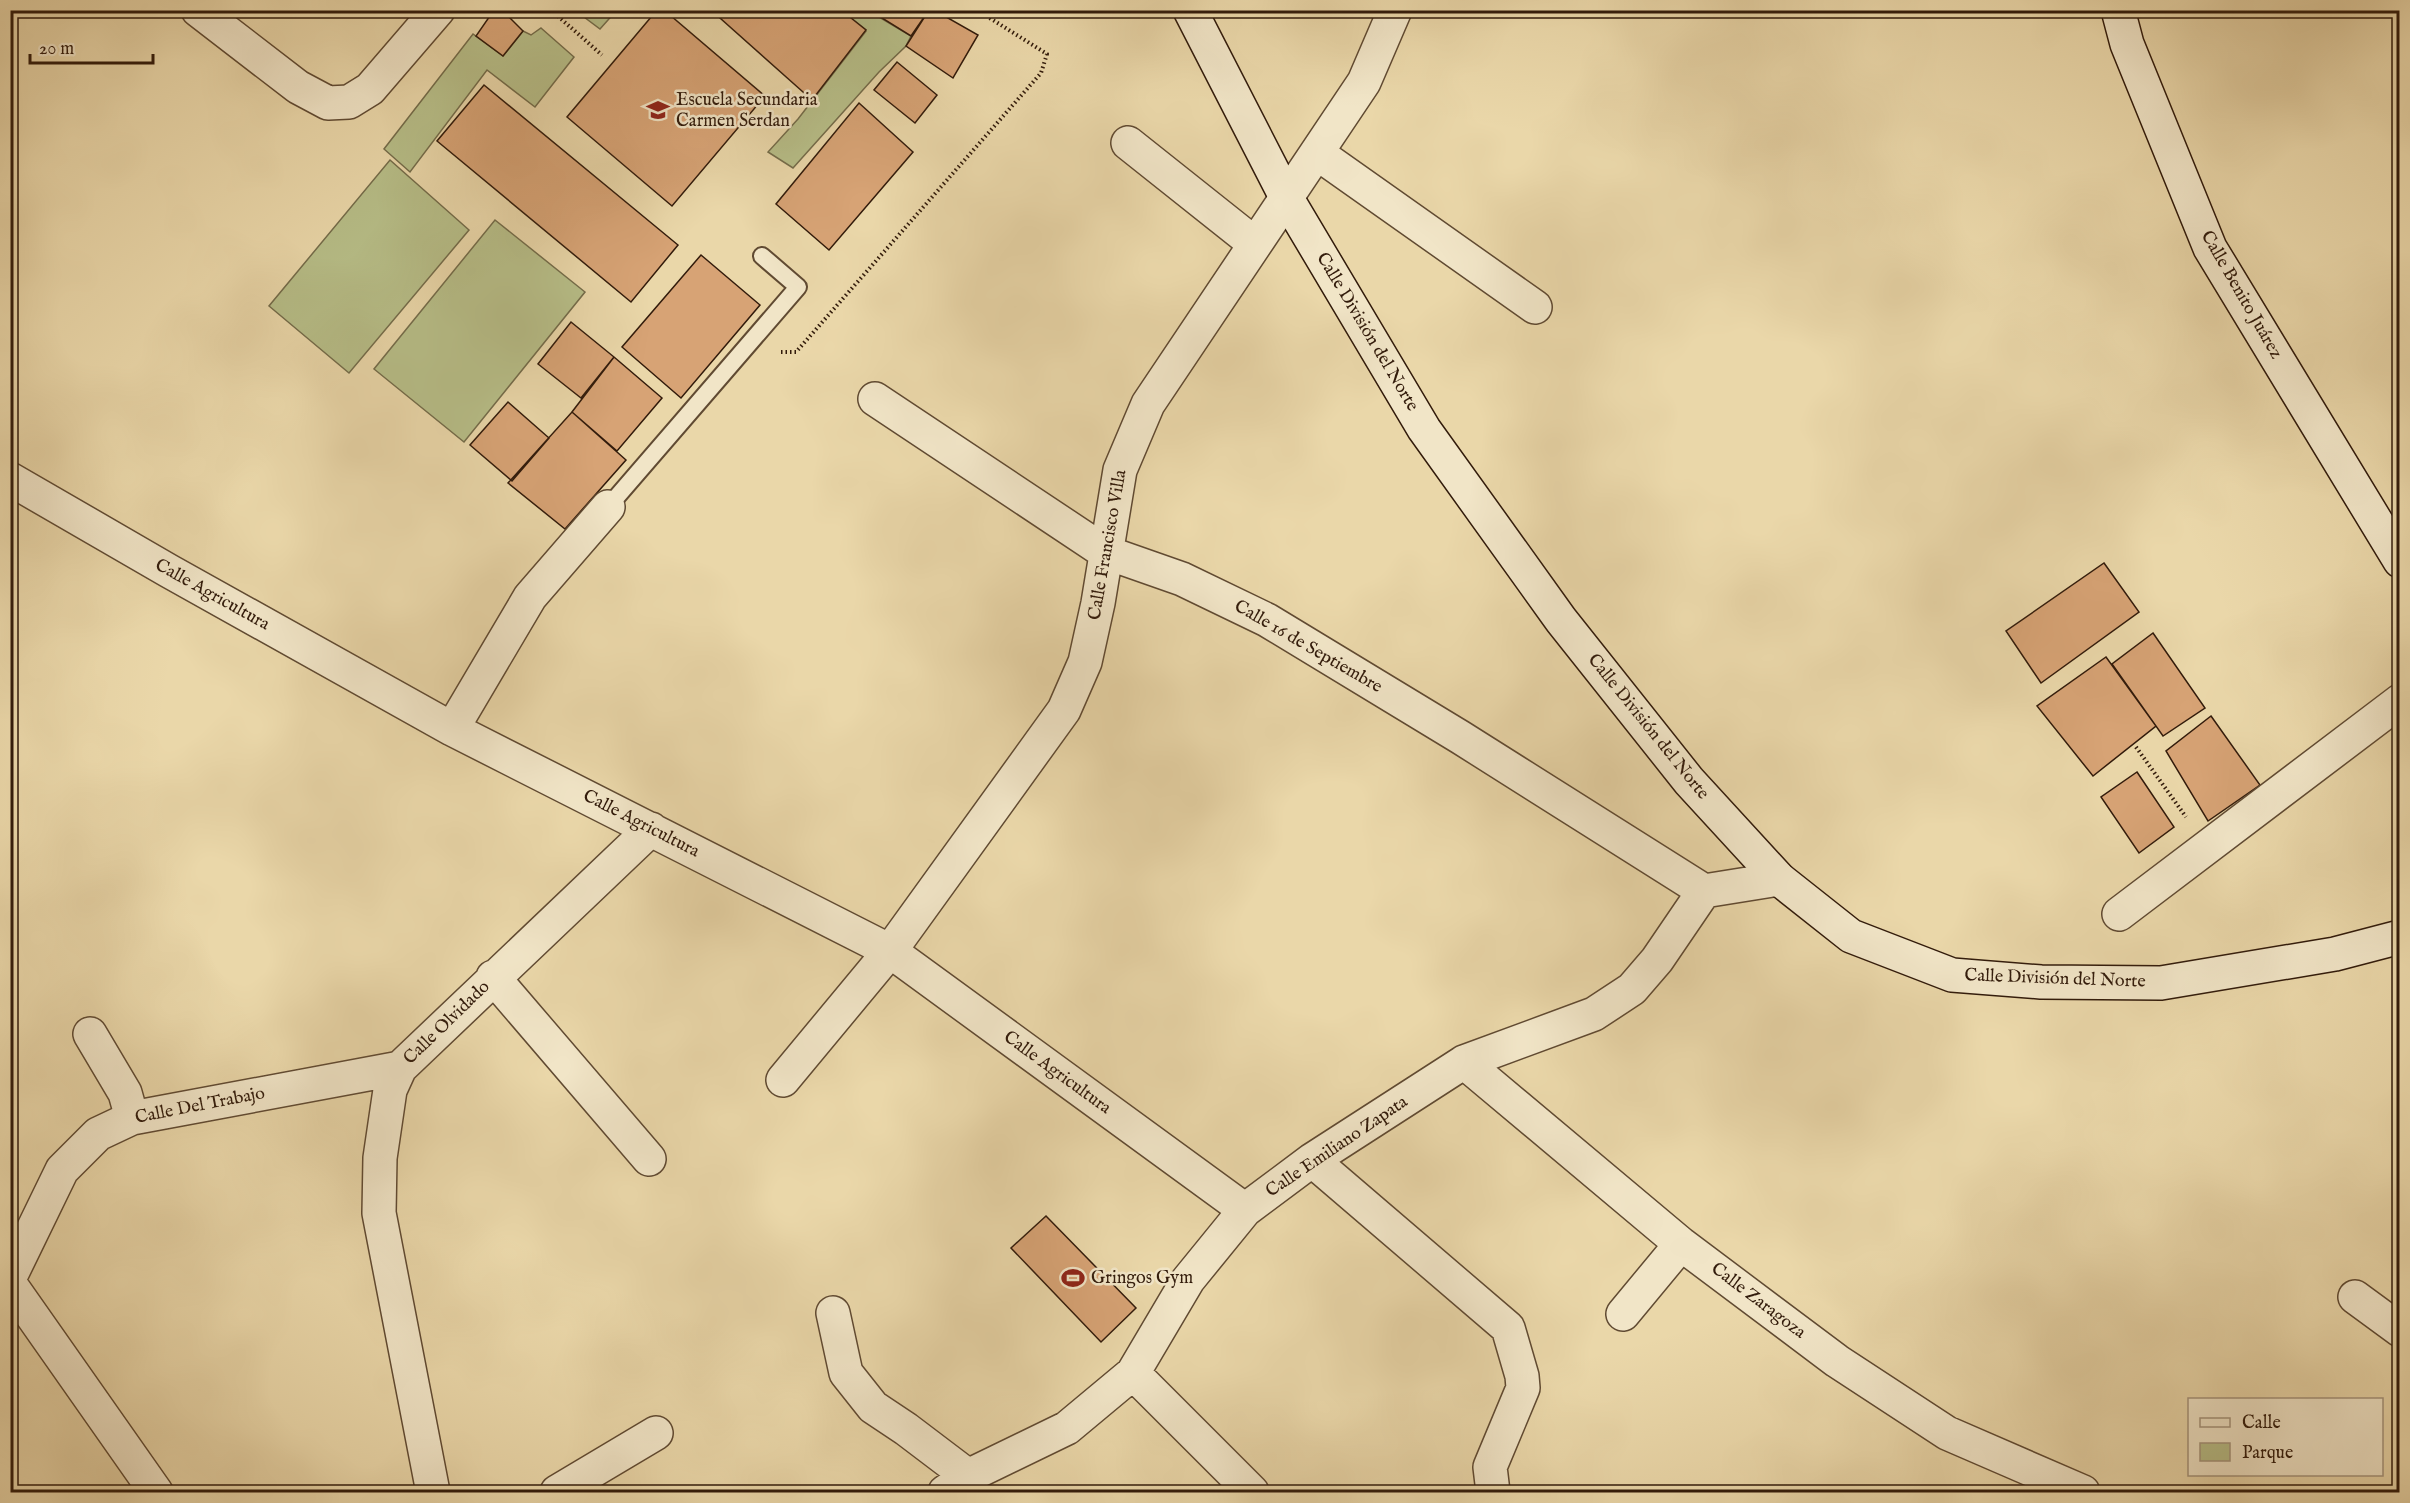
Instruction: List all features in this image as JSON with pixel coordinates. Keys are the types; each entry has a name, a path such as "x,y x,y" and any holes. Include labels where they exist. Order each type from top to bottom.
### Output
{"street":[{"path":"198,10 298,87 328,103 349,102 370,89 438,10"},
{"name":"Calle División del Norte","path":"1190,10 1286,197 1424,429 1554,610 1689,780 1779,879 1851,936 1952,975 2041,982 2162,983 2335,954 2400,937"},
{"name":"Calle Francisco Villa","path":"783,1080 890,951 1064,710 1085,662 1098,603 1120,470 1148,404 1364,82 1395,10"},
{"name":"Calle Benito Juárez","path":"2118,10 2127,44 2210,248 2400,561"},
{"path":"1128,143 1255,244"},
{"path":"1317,153 1535,307"},
{"name":"Calle 16 de Septiembre","path":"875,399 1106,552 1182,579 1267,620 1471,744 1704,891"},
{"name":"Calle Agricultura","path":"10,479 452,729 890,951 1245,1210"},
{"path":"452,729 530,597 608,507"},
{"path":"2119,915 2400,701"},
{"name":"Calle Olvidado","path":"433,1492 379,1213 380,1158 390,1090 400,1068 651,829"},
{"path":"1704,891 1779,879"},
{"name":"Calle Emiliano Zapata","path":"956,1484 1066,1428 1133,1373 1188,1280 1245,1210 1312,1160 1464,1062 1594,1014 1632,989 1658,960 1704,891"},
{"path":"493,977 649,1159"},
{"path":"90,1034 125,1093 132,1119"},
{"name":"Calle Zaragoza","path":"1464,1062 1681,1244 1837,1360 1947,1433 2083,1492"},
{"name":"Calle Del Trabajo","path":"10,1277 62,1170 98,1134 132,1119 400,1068"},
{"path":"1312,1160 1508,1328 1522,1376 1523,1388 1490,1467 1493,1492"},
{"path":"1623,1314 1681,1244"},
{"path":"10,1284 156,1492"},
{"path":"2355,1297 2400,1330"},
{"path":"833,1313 846,1373 873,1407 906,1429 956,1484"},
{"path":"1133,1373 1252,1492"},
{"path":"557,1492 656,1433"}],"lane":[{"path":"608,507 798,287 762,256"}],"path":[{"path":"551,10 602,55"},
{"path":"778,352 796,352 1041,74 1047,54 977,10"},
{"path":"2136,747 2207,847"}],"green space":[{"path":"576,11 616,11 600,29"},
{"path":"841,11 869,11 911,36 906,46 879,72 793,168 768,152 798,119 866,31"},
{"path":"541,28 574,57 535,107 487,70 410,172 384,149 473,34 503,56 523,31 531,35"},
{"path":"390,160 469,230 349,373 269,306"},
{"path":"495,220 585,292 464,442 374,369"}],"building":[{"path":"494,10 502,10 523,31 503,56 476,36"},
{"path":"657,10 664,10 765,96 672,206 567,117"},
{"path":"711,10 841,10 866,30 812,100"},
{"path":"869,10 929,10 911,36"},
{"path":"929,10 934,10 978,35 953,78 906,46"},
{"path":"897,62 937,95 915,123 874,90"},
{"path":"484,85 678,245 631,302 437,141"},
{"path":"859,103 913,152 829,250 776,204"},
{"path":"701,255 760,305 681,398 622,347"},
{"path":"571,322 614,357 581,398 538,364"},
{"path":"614,357 662,398 617,451 572,412"},
{"path":"508,402 549,438 512,481 470,445"},
{"path":"572,412 626,460 565,529 508,483"},
{"path":"2104,563 2139,612 2041,683 2006,631"},
{"path":"2153,633 2205,708 2163,736 2112,664"},
{"path":"2106,657 2156,726 2093,776 2037,706"},
{"path":"2211,716 2260,785 2208,821 2166,751"},
{"path":"2137,772 2174,827 2139,853 2101,797"},
{"name":"Gringos Gym","path":"1046,1216 1136,1308 1101,1342 1011,1248"}],"place":[{"name":"Escuela Secundaria Carmen Serdan","path":"658,110"},
{"name":"Gringos Gym","path":"1073,1278"}]}
